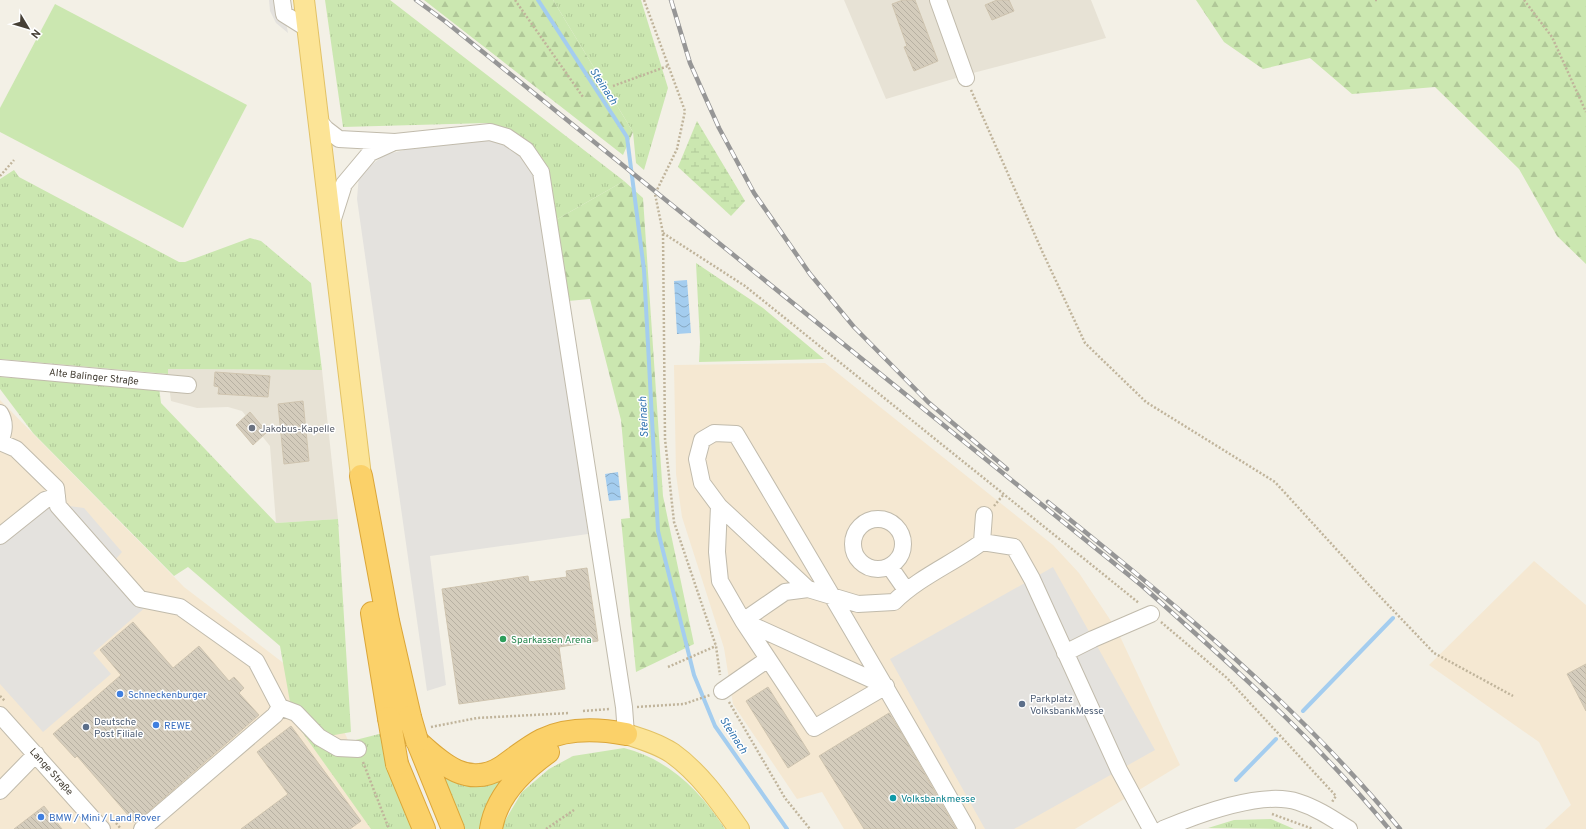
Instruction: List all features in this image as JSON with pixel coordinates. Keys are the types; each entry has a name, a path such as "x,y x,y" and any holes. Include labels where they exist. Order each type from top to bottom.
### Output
{"highway":[{"path":"361,476 388,621 410,717 447,767 465,774 483,774 500,768 543,740 574,731 598,729 626,734"},
{"path":"361,476 365,566 397,764 424,829"},
{"path":"424,734 453,829"},
{"path":"491,829 492,822 506,792 526,768 548,751 571,742 626,734"}],"main road":[{"path":"304,0 332,222 361,476"},
{"path":"626,734 646,740 671,753 699,777 739,829"}],"street":[{"path":"282,0 284,14 308,30"},
{"path":"938,0 966,78"},
{"path":"320,122 326,129 339,139 395,142 490,132 507,137 526,150 541,172 624,707 626,734"},
{"path":"332,222 344,184 357,167 370,153 395,142"},
{"name":"Alte Balinger Straße","path":"0,368 188,385"},
{"path":"0,413 3,419 4,430 0,442 16,448 56,488 58,506 140,599 180,607 256,661 280,706 296,713 318,737 338,748 358,749"},
{"path":"808,589 719,506 702,482 697,459 702,440 714,432 736,434 886,686 967,829"},
{"path":"2,530 45,500 57,496"},
{"path":"719,506 718,552 720,581 743,621 814,728 886,686"},
{"path":"982,542 984,515"},
{"path":"743,621 785,592 808,589 858,604 894,602 906,590 959,559 982,542 1014,547 1032,580 1119,770 1151,829"},
{"path":"890,567 906,590"},
{"path":"1065,653 1151,614"},
{"path":"743,621 886,686"},
{"path":"715,693 768,660"},
{"path":"142,829 275,715 280,706"},
{"name":"Lange Straße","path":"0,715 102,829"},
{"path":"0,791 36,754"},
{"path":"1163,829 1229,805 1270,800 1297,802 1325,814 1350,829"}],"path":[{"path":"514,0 583,97"},
{"path":"644,0 685,111 678,149 655,194 663,233 665,439 674,522 716,646 715,693 785,798 810,829"},
{"path":"1524,0 1552,37 1586,112"},
{"path":"613,86 668,66"},
{"path":"966,78 1042,252 1085,343 1146,402 1275,482 1369,585 1434,653 1513,696"},
{"path":"0,176 14,160"},
{"path":"663,233 745,286 1004,494 1227,678 1336,796 1325,814"},
{"path":"998,501 1004,494"},
{"path":"668,667 716,646"},
{"path":"580,712 624,707 684,704 715,693"},
{"path":"424,734 477,718 573,712"},
{"path":"358,749 389,829"},
{"path":"546,829 574,810"},
{"path":"1266,814 1273,814 1313,829"}],"shaded area":[{"path":"269,0 282,0 288,33 276,23 270,11"},
{"path":"844,0 1091,0 1106,38 973,73 886,99"},
{"path":"493,139 518,153 536,177 559,323 588,534 430,556 446,685 427,691 357,199 359,175 384,155 421,146"},
{"path":"825,363 1053,545 1079,573 1117,630 1180,765 1075,829 844,829 822,792 797,799 733,704 724,648 682,517 676,474 674,365"},
{"path":"167,369 322,370 338,519 276,523 270,446 242,411 228,407 197,408 171,401"},
{"path":"0,400 184,587 286,665 343,729 387,829 0,829"},
{"path":"47,503 84,508 122,552 115,560 146,594 148,605 93,653 111,674 43,732 0,684 0,525 10,534"},
{"path":"1534,561 1586,605 1586,829 1545,829 1571,805 1539,742 1429,665"},
{"name":"Parkplatz VolksbankMesse","path":"1053,567 1155,750 1014,829 985,829 890,659"}],"green space":[{"path":"325,0 390,0 624,181 554,221 549,168 519,137 487,123 343,127"},
{"path":"424,0 553,0 633,132 623,155"},
{"path":"553,0 641,0 668,88 644,170 636,163 633,132"},
{"path":"1196,0 1586,0 1586,264 1557,236 1519,169 1435,87 1352,94 1310,58 1263,69 1224,42"},
{"path":"55,4 247,105 183,228 0,132 0,108"},
{"path":"697,121 745,201 731,216 678,167"},
{"path":"14,170 19,177 179,262 185,262 250,238 261,241 311,283 322,370 168,369 168,374 0,359 0,179"},
{"path":"624,181 643,198 663,496 694,644 636,672 621,519 630,518 621,420 590,299 568,301 554,221"},
{"path":"696,263 763,308 824,359 699,362 700,342"},
{"path":"0,377 159,387 161,403 276,523 338,519 351,732 329,736 290,702 280,646 188,567 174,576 33,433 0,389"},
{"path":"290,715 328,747 383,733 398,794 412,829 371,829"},
{"path":"624,748 641,753 670,769 705,802 725,829 500,829 522,792 549,769 573,756"},
{"path":"511,770 482,829 464,829 440,772"},
{"path":"1271,819 1294,829 1208,828 1234,820"}],"water":[{"path":"687,280 691,333 677,334 674,281"},
{"path":"618,472 621,500 609,501 605,474"}],"building":[{"path":"903,0 915,0 938,61 914,71 904,47 907,46 892,4"},
{"path":"997,0 1009,0 1014,11 992,20 985,5"},
{"path":"215,372 270,376 268,397 218,394 219,387 214,386"},
{"path":"303,401 309,461 284,464 278,404"},
{"name":"Jakobus-Kapelle","path":"250,412 267,432 253,445 236,425"},
{"name":"Sparkassen Arena","path":"587,568 598,641 559,647 565,689 459,704 442,589 528,576 529,582 567,577 566,571"},
{"name":"REWE","path":"133,622 173,668 199,646 229,681 234,677 244,688 239,693 259,715 135,823 77,756 75,758 53,734 121,675 100,650"},
{"path":"1586,664 1586,711 1567,674"},
{"path":"768,687 810,754 788,768 746,701"},
{"name":"Volksbankmesse","path":"889,713 956,829 864,829 819,756"},
{"path":"291,726 361,821 350,829 241,829 288,794 257,752"},
{"name":"BMW / Mini / Land Rover","path":"44,806 62,829 14,829"}],"waterway":[{"name":"Steinach","path":"538,0 627,137 644,270 658,531 694,675 715,726 787,829"},
{"path":"1303,711 1393,618"},
{"path":"1236,780 1276,739"}],"railway":[{"path":"416,0 446,22 1141,585 1270,702 1361,796 1389,829"},
{"path":"671,0 690,63 719,128 754,193 810,274 854,327 928,402 1007,469"},
{"path":"1048,502 1233,656 1320,740 1361,783 1400,829"}],"place":[{"name":"Jakobus-Kapelle","path":"252,428"},
{"name":"Sparkassen Arena","path":"503,639"},
{"name":"Schneckenburger","path":"120,694"},
{"name":"Parkplatz VolksbankMesse","path":"1022,704"},
{"name":"REWE","path":"156,725"},
{"name":"Deutsche Post Filiale","path":"86,727"},
{"name":"Volksbankmesse","path":"893,798"},
{"name":"BMW / Mini / Land Rover","path":"41,817"}]}
